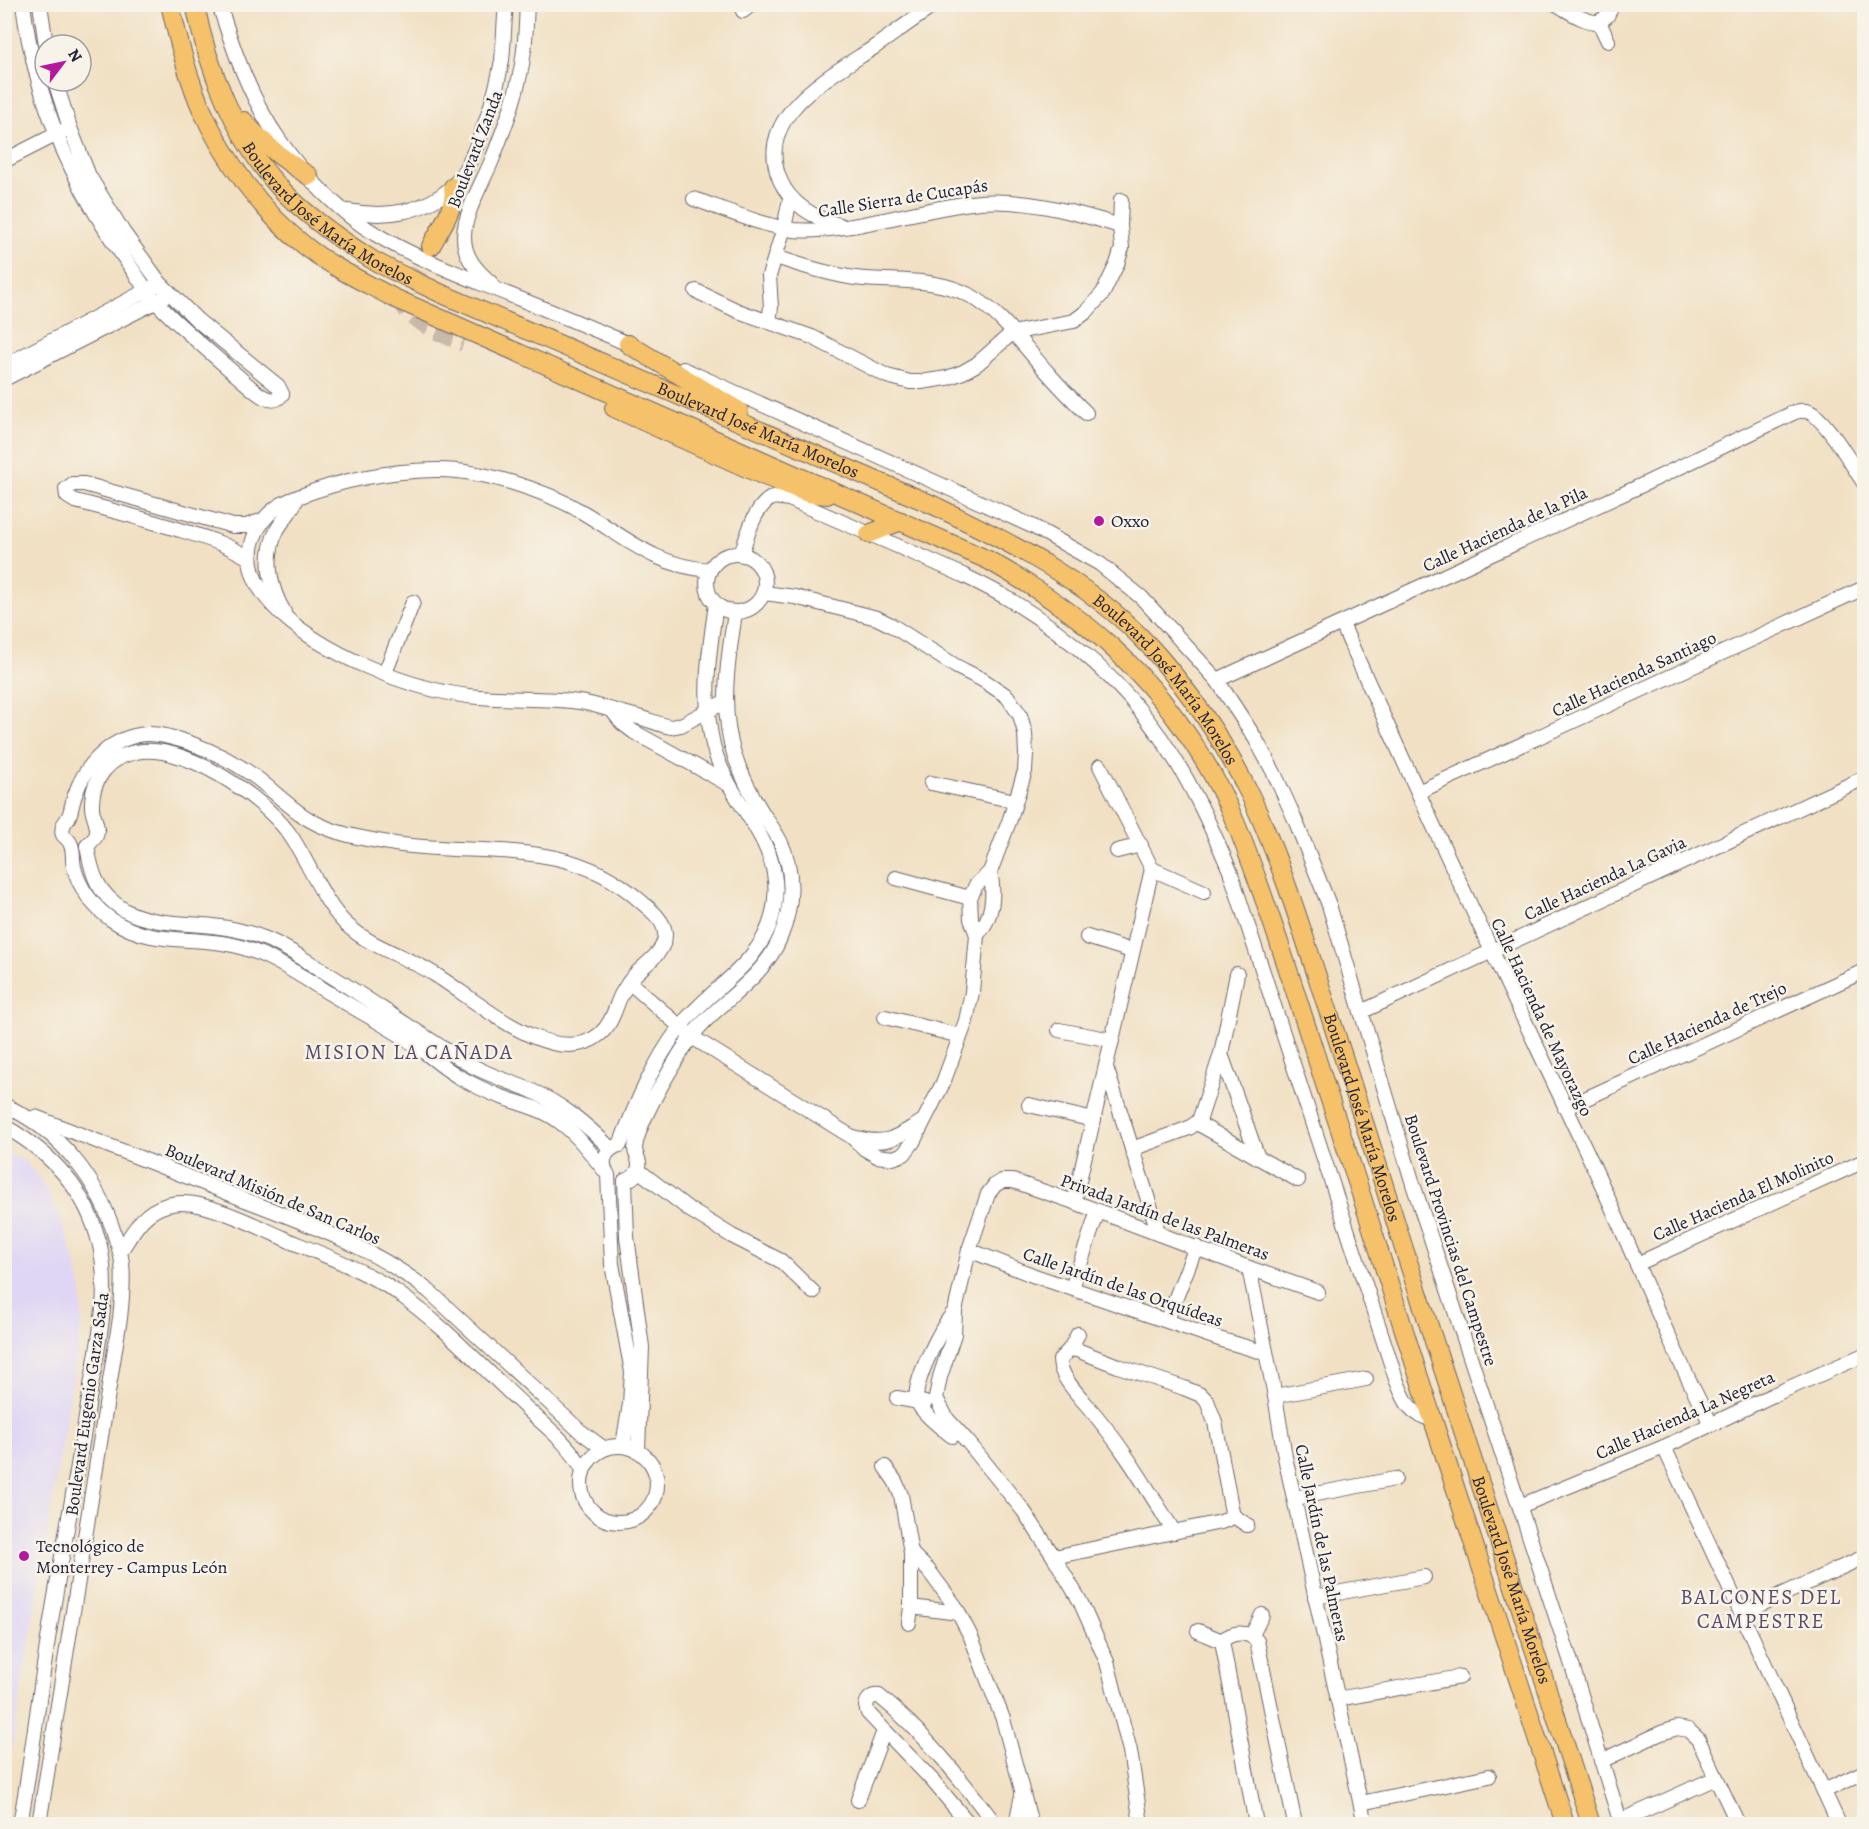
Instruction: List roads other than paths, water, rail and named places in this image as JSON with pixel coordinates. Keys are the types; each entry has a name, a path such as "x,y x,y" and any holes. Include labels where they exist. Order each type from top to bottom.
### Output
{"main road":[{"name":"Boulevard José María Morelos","path":"170,4 188,73 202,110 239,173 265,209 304,245 343,271 394,298 959,546 1012,574 1067,609 1098,633 1152,687 1207,765 1244,843 1359,1185 1432,1419 1565,1824"},
{"name":"Boulevard José María Morelos","path":"195,4 205,45 222,94 255,154 279,187 309,215 372,259 450,297 933,505 1006,541 1065,576 1127,624 1159,656 1192,698 1231,760 1251,798 1277,859 1308,947 1449,1391 1591,1824"},
{"path":"222,94 247,126 289,164 309,176"},
{"path":"431,246 453,203 453,187"},
{"path":"464,343 581,393 762,476 808,493 825,495 837,493"},
{"path":"628,344 805,451"},
{"path":"869,534 900,521"}],"street":[{"path":"23,4 35,69 56,135 77,183 94,213 153,287 171,294 197,320 276,384 281,392 279,398 274,401 262,396 205,349 156,302 153,287 89,176 59,93"},
{"path":"40,4 44,33"},
{"name":"Boulevard Provincias del Campestre","path":"219,4 233,49 248,85 280,142 309,176 344,210 376,234 403,249 628,344 995,509 1074,549 1100,564 1141,597 1217,680 1256,738 1294,817 1329,905 1413,1184 1569,1656 1620,1823"},
{"name":"Boulevard Zanda","path":"344,210 369,215 404,212 420,207 453,187 469,161 485,124 496,87 502,58 506,4"},
{"name":"Boulevard Zanda","path":"502,291 477,270 468,258 464,234 467,220 510,111 524,50 526,4"},
{"path":"848,227 823,219 790,199 777,172 774,158 778,136 790,111 800,99 937,4"},
{"path":"1556,4 1595,22 1607,16 1613,4"},
{"path":"1599,22 1608,41"},
{"path":"4,161 70,128"},
{"path":"469,161 488,170"},
{"name":"Calle Sierra de Cucapás","path":"694,199 758,222 805,230 848,227 992,201 1052,207 1120,226"},
{"path":"769,322 770,276 790,199"},
{"path":"696,291 738,310 812,337 887,376 910,382 932,381 963,372 987,357 1012,333 1074,321 1086,312 1103,293 1122,248 1121,200"},
{"path":"776,257 834,274 868,279 898,279 934,283 969,296 998,316 1086,413"},
{"path":"4,366 153,287"},
{"path":"4,379 171,294"},
{"name":"Calle Hacienda de la Pila","path":"1217,680 1638,487 1799,410 1815,415 1864,483"},
{"path":"710,570 681,566 641,550 589,516 534,490 474,473 450,470 396,473 335,484 280,504 263,520 254,537 250,559 257,581 273,607 323,645 385,673 426,687 467,695 590,703 663,726 681,724 726,701"},
{"path":"250,559 226,545 208,539 75,501 67,496 66,489 73,484 84,484 233,526 246,526 263,520"},
{"path":"741,554 758,512 766,500 777,496 789,499 978,582 1011,601 1066,638 1126,695 1149,722 1198,797 1230,870 1396,1379 1413,1411 1420,1417 1432,1419"},
{"path":"288,618 281,607 273,585 269,561 270,548 277,530 292,510 297,498"},
{"path":"732,553 741,554 751,557 759,564 766,583 760,602 752,608 735,613 724,610 716,604 707,588 707,579 715,562 723,556 732,553"},
{"name":"Calle Hacienda Santiago","path":"1418,792 1864,588"},
{"path":"628,982 692,1037 852,1137 870,1154 880,1158 893,1158 904,1154 910,1148 936,1100 966,1021 972,992 977,935 970,919 970,898 976,885 990,872 1004,838 1025,771 1026,745 1020,715 1007,696 957,667 908,634 877,618 795,597 764,593"},
{"path":"385,673 413,602"},
{"path":"623,1445 632,1387 630,1359 612,1264 606,1173 603,1166 605,1156 616,1147 639,1095 680,1027 696,1009 741,969 759,946 774,908 776,886 774,869 765,841 728,784 714,745 707,711 707,677 716,604"},
{"path":"635,1151 637,1140 656,1095 692,1037 702,1023 764,964 780,939 790,904 791,888 788,866 781,842 755,801 735,757 728,728 726,701 729,648 735,613"},
{"name":"Calle Hacienda de Mayorazgo","path":"1342,624 1491,951 1602,1184 1690,1384 1712,1424"},
{"path":"710,644 729,648"},
{"path":"612,710 622,723 634,732 728,784"},
{"path":"149,734 171,737 226,758 260,781 304,816 326,828 404,845 548,856 599,871 654,913 665,931 663,942 656,955 628,982 606,1029 588,1041 556,1044 521,1032 435,974 357,933 337,915 288,832 270,812 229,779 187,759 150,751 134,752 112,762 104,769 93,790 91,804 97,833 87,846 76,847 71,844 64,836 63,830 82,778 92,764 103,752 120,741 149,734"},
{"path":"1074,1202 1152,869 1100,766"},
{"name":"Calle Hacienda La Gavia","path":"1360,1012 1864,778"},
{"path":"931,783 1016,801"},
{"path":"70,815 82,812 93,818"},
{"path":"71,844 72,860 79,882 92,901 114,921 144,935 162,939 244,947 271,959 405,1038 453,1074 556,1119 583,1143 613,1179 625,1181 635,1176 639,1160 635,1151 627,1146 616,1147 560,1106 531,1090 470,1065 301,956 268,940 236,930 159,921 127,912 102,893 91,871 87,846"},
{"path":"1117,851 1141,845"},
{"path":"774,869 788,866"},
{"path":"1152,869 1204,892"},
{"path":"977,935 986,922 992,905 993,891 990,872"},
{"path":"896,878 970,898"},
{"path":"1087,938 1132,951"},
{"name":"Calle Hacienda de Trejo","path":"1565,1108 1864,971"},
{"path":"1132,1149 1197,1124 1202,1116 1221,1054 1237,974"},
{"path":"885,1017 960,1036"},
{"path":"1059,1030 1112,1040"},
{"path":"1221,1054 1258,1158"},
{"path":"1106,1066 1159,1233"},
{"path":"1029,1105 1094,1120"},
{"name":"Boulevard Misión de San Carlos","path":"9,1107 350,1243 409,1275 452,1311 580,1431 603,1448"},
{"name":"Boulevard Eugenio Garza Sada","path":"9,1107 54,1137 85,1171 111,1219 123,1271 120,1318 39,1824"},
{"path":"852,1137 878,1142 888,1140 923,1121"},
{"path":"1197,1124 1298,1180"},
{"name":"Boulevard Eugenio Garza Sada","path":"4,1126 41,1150 69,1178 79,1193 95,1230 103,1265 104,1296 20,1824"},
{"name":"Calle Hacienda El Molinito","path":"1637,1264 1864,1161"},
{"path":"638,1170 690,1210 732,1236 782,1261 813,1292"},
{"name":"Privada Jardín de las Palmeras","path":"969,1250 991,1188 998,1182 1007,1180 1098,1210 1318,1292"},
{"path":"625,1181 627,1226 642,1361 638,1450"},
{"name":"Boulevard Misión de San Carlos","path":"120,1252 141,1219 150,1212 180,1203 203,1206 347,1265 393,1290 447,1334 556,1435 576,1456 583,1470"},
{"path":"257,1227 264,1207"},
{"path":"1072,1288 1098,1210"},
{"path":"1167,1320 1196,1247"},
{"path":"969,1250 955,1311 954,1334 936,1392 938,1404 947,1419 1023,1510 1080,1600 1107,1662 1130,1751 1141,1824"},
{"name":"Calle Jardín de las Orquídeas","path":"969,1250 1035,1276 1266,1353"},
{"path":"612,1264 631,1263"},
{"name":"Calle Jardín de las Palmeras","path":"1249,1268 1285,1457 1365,1824"},
{"path":"621,1311 637,1310"},
{"path":"955,1311 942,1328 928,1359 917,1390 917,1402 947,1432 974,1451"},
{"path":"1077,1334 1070,1349 1060,1360 1062,1370 1076,1392 1124,1454 1174,1532"},
{"path":"1054,1557 1227,1520 1232,1515 1232,1504 1215,1422 1207,1401 1201,1395 1184,1388 1070,1349"},
{"name":"Calle Hacienda La Negreta","path":"1520,1506 1664,1447 1864,1355"},
{"path":"1275,1396 1366,1379"},
{"path":"897,1398 938,1404"},
{"path":"623,1445 638,1450 648,1459 655,1471 657,1484 655,1498 638,1518 625,1522 611,1522 599,1517 588,1508 582,1496 580,1483 583,1470 591,1457 603,1448 623,1445"},
{"path":"1664,1447 1839,1824"},
{"path":"885,1467 901,1495 911,1553 909,1623"},
{"path":"1295,1498 1395,1479"},
{"path":"1232,1515 1247,1526"},
{"path":"911,1553 929,1571 958,1613 979,1654 1004,1719 1030,1824"},
{"path":"1742,1613 1864,1557"},
{"path":"1316,1597 1424,1577"},
{"path":"911,1607 958,1613"},
{"path":"1252,1635 1262,1615"},
{"path":"1198,1631 1222,1641"},
{"path":"1222,1641 1225,1637 1240,1633 1252,1635 1257,1643 1295,1824"},
{"path":"1222,1641 1256,1824"},
{"path":"1337,1699 1460,1677"},
{"path":"969,1824 932,1780 866,1710 866,1702 874,1696 879,1696 923,1737 953,1771 990,1823"},
{"path":"1601,1761 1661,1733 1682,1728 1688,1730 1696,1735 1738,1824"},
{"path":"858,1800 884,1731"},
{"path":"31,1752 50,1756"},
{"path":"1824,1791 1864,1772"},
{"path":"1361,1803 1490,1776"},
{"path":"1620,1823 1716,1778"},
{"path":"1016,1824 1022,1795"}],"tunnel":[{"path":"431,246 408,291 404,305 422,323 464,343"}],"place":[{"name":"Oxxo","path":"1099,521"},
{"name":"Tecnológico de Monterrey - Campus León","path":"24,1556"}],"district":[{"name":"MISION LA CAÑADA","path":"409,1052"},
{"name":"BALCONES DEL CAMPESTRE","path":"1761,1609"}]}
